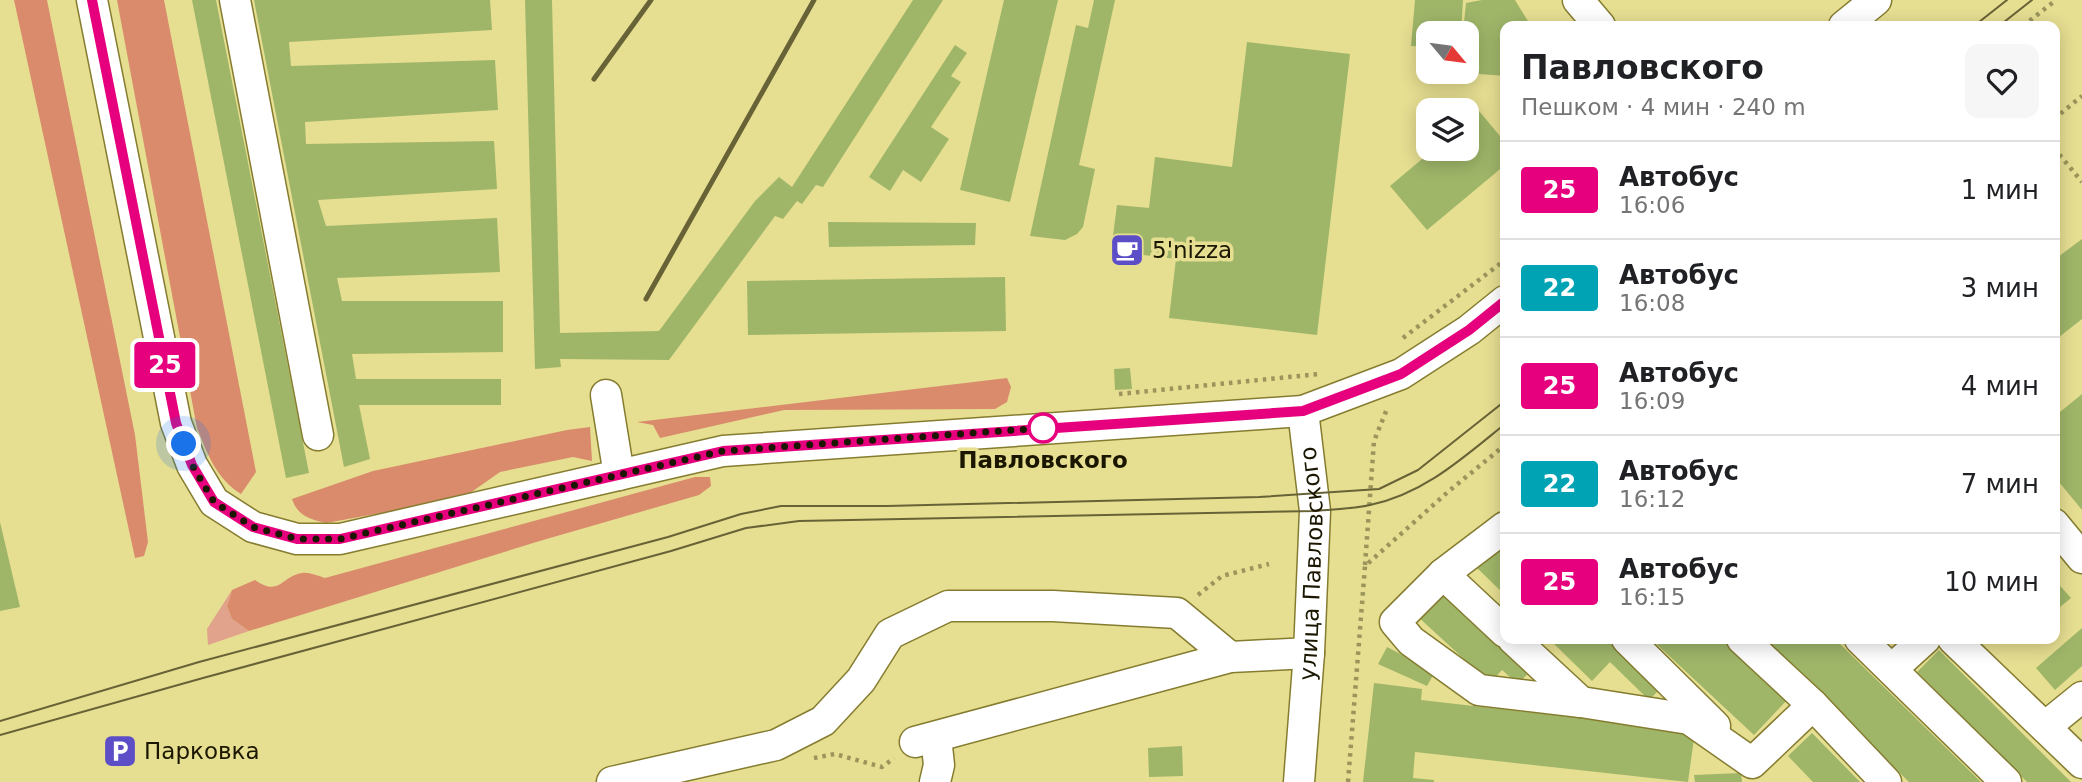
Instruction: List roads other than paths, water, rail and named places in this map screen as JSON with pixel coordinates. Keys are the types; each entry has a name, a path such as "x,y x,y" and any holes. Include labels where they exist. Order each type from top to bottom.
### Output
{"street":[{"path":"92,0 176,423 192,465 214,502 253,527 297,539 340,539 723,451 1303,411 1401,374 1469,330 1500,305"},
{"path":"235,0 318,435"},
{"path":"1578,0 1596,21"},
{"path":"1850,21 1877,0"},
{"path":"606,395 619,475"},
{"name":"улица Павловского","path":"1299,782 1309,653 1315,511 1303,411"},
{"path":"1500,531 1443,574 1395,622 1411,641 1479,690 1689,719 1752,763"},
{"path":"2060,531 2082,558"},
{"path":"1443,574 1500,627"},
{"path":"612,782 776,744 823,721 861,680 890,634 948,606 1053,607 1177,613 1230,657"},
{"path":"1518,644 1581,702"},
{"path":"1632,644 1752,763"},
{"path":"1747,644 1813,705 1886,782"},
{"path":"1865,644 2006,782"},
{"path":"1892,669 1919,644"},
{"path":"1958,644 2082,763"},
{"path":"935,782 939,765 925,740 1230,657 1309,653"},
{"path":"2045,727 2082,697"},
{"path":"1752,763 1813,705"}],"tram line":[{"path":"1980,21 2007,0"},
{"path":"2005,21 2032,0"},
{"path":"0,721 199,662 668,537 741,514 781,506 1259,497 1379,489 1418,470 1500,405"},
{"path":"0,735 671,551 746,528 799,521 1315,511 1349,508 1390,500 1426,483 1500,428"}],"railway":[{"path":"594,79 651,0"},
{"path":"646,299 814,0"}],"place":[{"name":"5'nizza","path":"1127,250"},
{"name":"Павловского","path":"1043,428"},
{"name":"Парковка","path":"120,751"}]}
